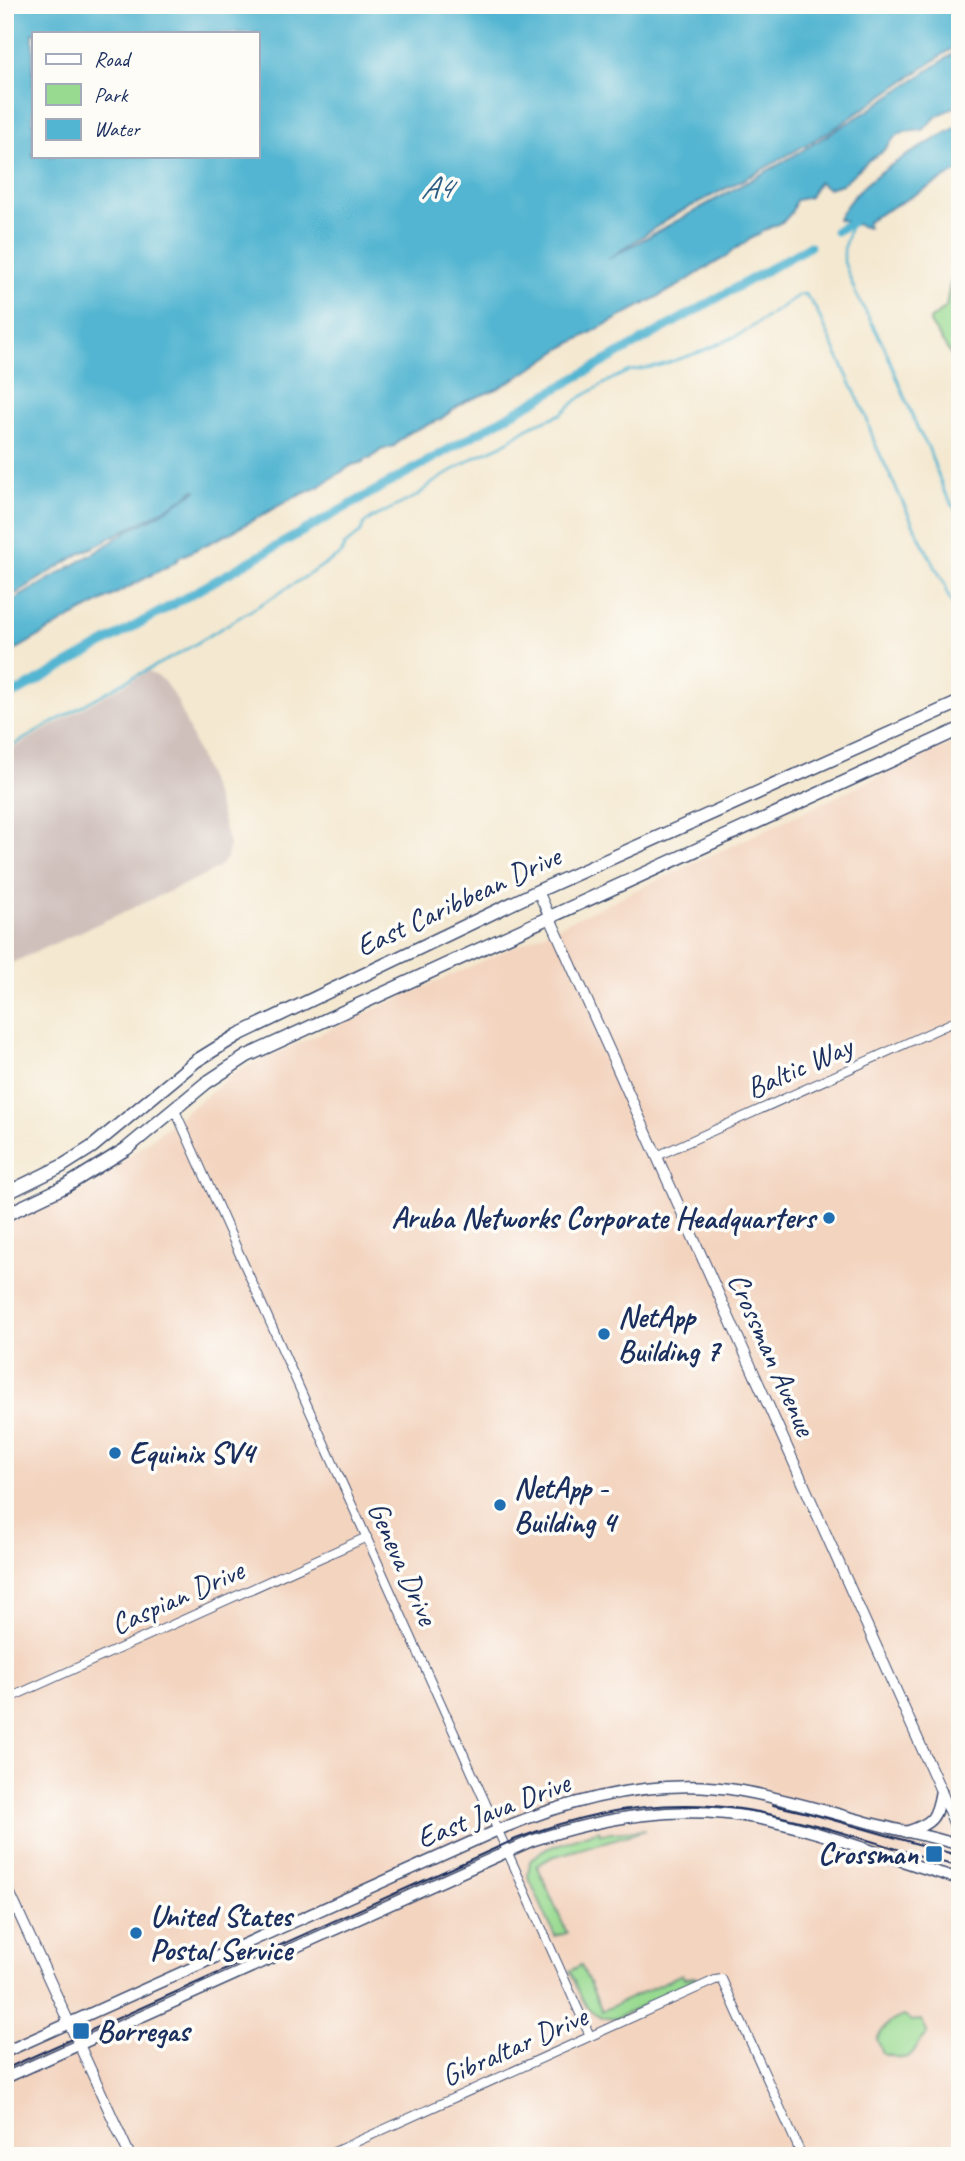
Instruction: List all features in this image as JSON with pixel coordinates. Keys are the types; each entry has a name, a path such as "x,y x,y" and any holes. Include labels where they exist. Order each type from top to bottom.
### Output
{"main road":[{"name":"East Caribbean Drive","path":"5,1194 62,1166 92,1147 196,1061 238,1035 538,891 960,702"},
{"name":"East Caribbean Drive","path":"5,1215 93,1170 126,1149 206,1083 247,1056 960,729"},
{"name":"East Java Drive","path":"5,2052 498,1830 564,1805 605,1795 649,1788 695,1786 740,1790 960,1846"},
{"path":"906,1832 931,1821 943,1796 960,1817"},
{"name":"East Java Drive","path":"5,2078 531,1841 600,1821 653,1813 717,1813 755,1818 794,1827 960,1879"}],"street":[{"name":"Crossman Avenue","path":"538,891 960,1838"},
{"name":"Baltic Way","path":"657,1156 960,1019"},
{"name":"Geneva Drive","path":"174,1108 590,2036"},
{"name":"Caspian Drive","path":"5,1700 367,1537"},
{"path":"5,1883 130,2156"},
{"name":"Gibraltar Drive","path":"325,2156 722,1979 802,2156"}],"shaded area":[{"path":"148,671 162,679 177,700 219,807 229,845 227,858 218,868 203,876 5,966 5,753"},
{"path":"960,739 960,2156 5,2156 5,1225 89,1188 239,1070 536,937"}],"green space":[{"path":"960,261 960,374 930,320 946,307 950,284"},
{"path":"599,1830 600,1834 646,1830 552,1857 537,1865 567,1933 555,1936 528,1876 530,1861 543,1850"},
{"path":"581,1965 602,2011 682,1974 684,1978 695,1977 698,1981 614,2019 596,2014 585,2004 570,1971"},
{"path":"905,2016 911,2021 921,2020 928,2034 907,2057 883,2054 877,2039 888,2024"}],"water":[{"name":"A4","path":"5,5 960,5 960,43 837,127 676,214 608,259 778,165 866,112 960,49 960,104 937,116 923,130 903,132 895,137 881,153 842,184 828,188 818,182 810,197 796,200 791,213 784,221 763,231 680,285 562,348 497,389 464,402 439,420 408,433 394,446 352,465 318,487 180,557 174,563 5,656 5,605 197,490 83,552 5,600"},
{"path":"960,125 960,170 874,217 867,223 868,228 838,219 848,203 876,176"}],"waterway":[{"path":"852,221 844,247 844,262 856,294 884,346 944,491 960,517"},
{"path":"836,231 851,223"},
{"path":"5,699 810,246"},
{"path":"5,750 182,652 273,597 341,554 344,546 361,532 364,524 372,518 417,496 473,458 502,445 531,426 561,414 578,399 612,379 629,371 658,366 700,352 743,333 799,295 805,294 815,307 864,412 876,446 946,586 960,620"}],"tram line":[{"path":"773,1805 960,1856"},
{"path":"5,2069 516,1839 572,1820 659,1806 717,1806 773,1815 827,1828 960,1867"}],"place":[{"name":"Aruba Networks Corporate Headquarters","path":"829,1218"},
{"name":"NetApp Building 7","path":"604,1334"},
{"name":"Equinix SV4","path":"115,1453"},
{"name":"NetApp - Building 4","path":"500,1505"},
{"name":"Crossman","path":"934,1854"},
{"name":"United States Postal Service","path":"136,1933"},
{"name":"Borregas","path":"81,2031"}]}
